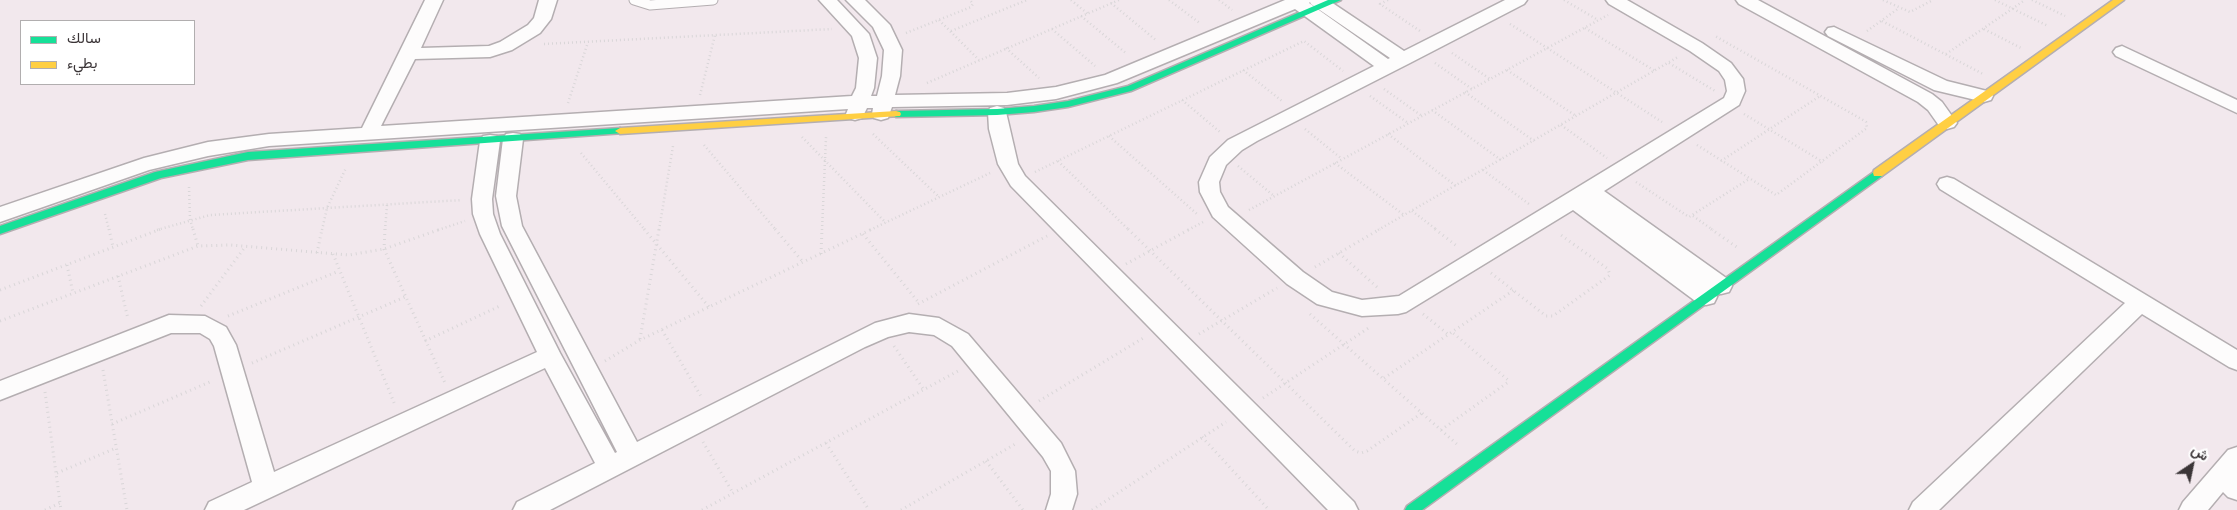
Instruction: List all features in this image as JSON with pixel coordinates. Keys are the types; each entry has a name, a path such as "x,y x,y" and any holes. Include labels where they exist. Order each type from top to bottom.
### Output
{"street":[{"path":"368,134 434,0"},
{"path":"409,54 490,51 506,46 534,29 542,19 548,0"},
{"path":"828,0 856,28 865,45 868,58 868,73 857,109"},
{"path":"855,0 876,20 889,40 894,60 883,107"},
{"path":"1518,0 1293,114 1230,150 1217,162 1209,182 1212,197 1224,217 1309,289 1334,301 1362,308 1395,305 1582,196 1730,102 1736,90 1734,79 1725,67 1696,47 1620,3"},
{"path":"1744,0 1925,98 1936,106 1947,123"},
{"path":"1774,0 1941,86 1984,96"},
{"path":"1412,510 2119,0"},
{"path":"0,230 100,194 189,167 248,156 490,141 513,139 564,128 999,99 1056,93 1111,79 1217,36 1311,3"},
{"path":"1311,3 1403,59"},
{"path":"883,107 997,112 1068,104 1131,88 1200,61 1311,3"},
{"path":"856,28 876,20"},
{"path":"2122,52 2237,107"},
{"path":"0,215 144,165 208,149 269,140 368,134 564,128 676,128 693,120 786,121 826,118 857,109"},
{"path":"997,112 999,129 1013,172 1063,228 1108,274 1164,326 1346,510"},
{"path":"513,139 506,181 508,211 512,226 632,456"},
{"path":"490,141 483,207 490,234 550,356 610,467"},
{"path":"1947,184 2237,361"},
{"path":"1582,196 1714,292"},
{"path":"506,266 527,257"},
{"path":"1922,510 2140,302"},
{"path":"526,510 914,313 960,340 1052,450 1063,471 1064,494 1059,510"},
{"path":"0,391 169,324 196,324 218,333 225,345 266,488"},
{"path":"218,510 550,356"},
{"path":"2192,510 2232,474"}],"lane":[{"path":"634,0 650,5 713,0"}],"path":[{"path":"889,40 971,7 973,4 970,0"},
{"path":"951,32 1027,0"},
{"path":"1072,0 1088,14"},
{"path":"919,86 1119,0"},
{"path":"1169,0 1217,36"},
{"path":"1564,0 1598,20"},
{"path":"1883,0 1912,12 1932,0"},
{"path":"1995,0 2068,36"},
{"path":"1946,54 2025,0"},
{"path":"2032,0 2084,25"},
{"path":"1108,274 1150,251 1274,196 1584,28 1620,3"},
{"path":"1111,4 1174,54"},
{"path":"1852,41 1899,8"},
{"path":"1493,13 1773,195 1778,195 1868,128 1868,125 1863,120 1710,34"},
{"path":"1081,16 1143,66"},
{"path":"939,20 979,60"},
{"path":"1882,21 2002,84"},
{"path":"542,44 856,28"},
{"path":"1584,28 1655,71"},
{"path":"1052,29 1111,79"},
{"path":"1984,29 2039,57"},
{"path":"715,35 693,120 804,262"},
{"path":"588,372 640,340 939,198 1013,172 1058,161 1304,40 1360,81 1408,123"},
{"path":"588,42 564,128 656,244 709,307"},
{"path":"1182,344 1696,47"},
{"path":"1006,48 1056,93"},
{"path":"1403,59 1472,89"},
{"path":"1668,63 1823,162"},
{"path":"1243,70 1342,159"},
{"path":"1507,70 1576,116"},
{"path":"1360,81 1422,116"},
{"path":"1465,92 1534,141"},
{"path":"1721,161 1820,96"},
{"path":"1182,100 1274,196"},
{"path":"857,109 939,198"},
{"path":"1432,110 1501,160"},
{"path":"821,254 826,118"},
{"path":"786,121 886,223"},
{"path":"1561,125 1684,215 1694,216 1757,261"},
{"path":"640,340 676,128"},
{"path":"1388,134 1456,186"},
{"path":"317,253 327,208 355,149"},
{"path":"1058,161 1355,451 1361,453 1367,451 1422,413"},
{"path":"1335,163 1404,215"},
{"path":"189,167 190,219 198,246"},
{"path":"1412,211 1546,316 1551,317 1610,275 1608,269 1484,170"},
{"path":"1694,216 1749,179"},
{"path":"100,194 114,247"},
{"path":"0,290 190,219 210,215 387,205 483,207"},
{"path":"387,205 384,249 453,401"},
{"path":"0,321 198,246 245,246 317,253 358,254 384,249 483,207"},
{"path":"864,234 914,313 1063,228"},
{"path":"196,324 245,246"},
{"path":"1339,253 1395,305 1450,334 1508,380 1508,383 1441,430"},
{"path":"333,254 403,424"},
{"path":"67,265 73,293"},
{"path":"196,324 339,271"},
{"path":"118,276 133,338"},
{"path":"1384,378 1514,290"},
{"path":"112,424 406,297"},
{"path":"425,340 520,297"},
{"path":"1092,510 1372,325 1395,305"},
{"path":"1021,411 1164,326"},
{"path":"883,329 924,390"},
{"path":"662,330 703,420 732,494"},
{"path":"99,352 127,510"},
{"path":"702,510 978,360"},
{"path":"42,374 61,510"},
{"path":"901,510 1037,432"},
{"path":"1202,437 1269,510"},
{"path":"826,443 869,510"},
{"path":"56,473 116,448"},
{"path":"986,461 1023,510"},
{"path":"45,510 60,503"}],"traffic: fast":[{"path":"896,114 997,112 1034,109 1068,104 1131,88 1336,0"},
{"path":"0,230 159,175 248,156 620,131"},
{"path":"1412,510 1878,173"}],"traffic: slow":[{"path":"1878,173 2119,0"},
{"path":"620,131 896,114"}]}
